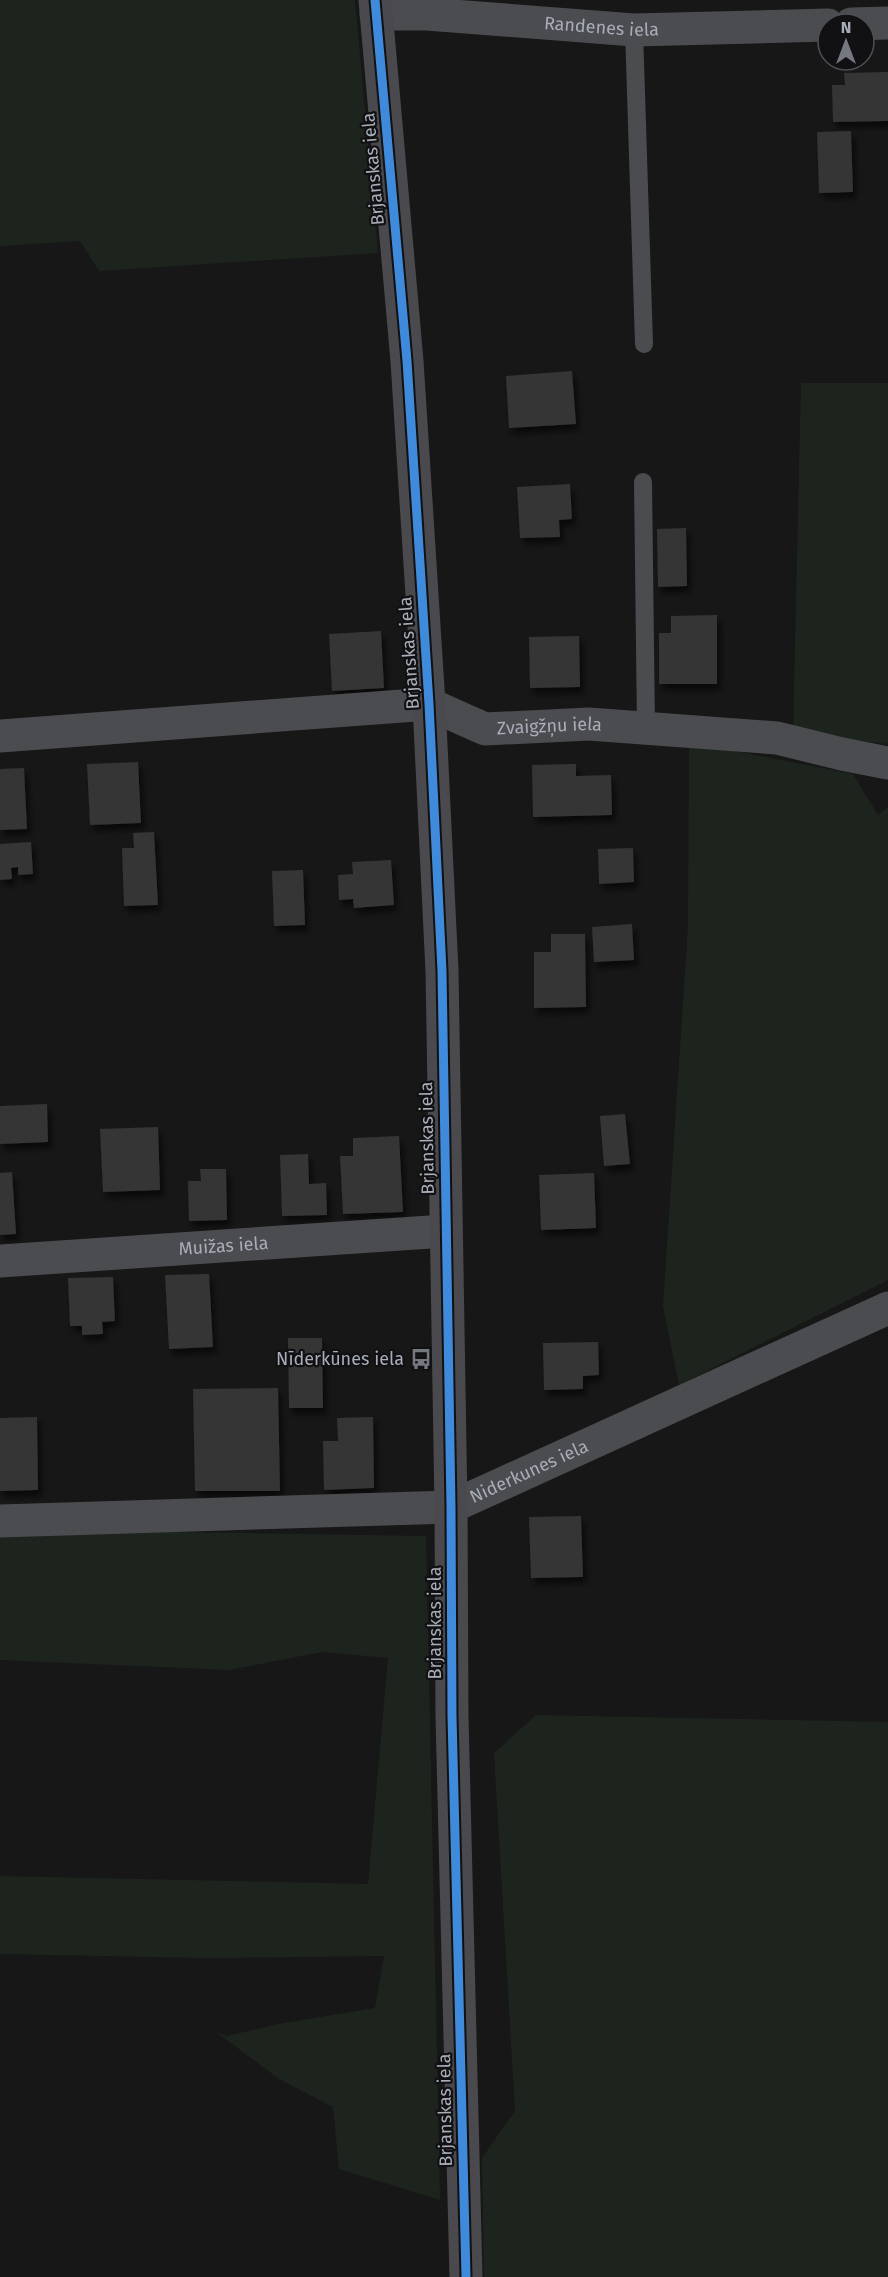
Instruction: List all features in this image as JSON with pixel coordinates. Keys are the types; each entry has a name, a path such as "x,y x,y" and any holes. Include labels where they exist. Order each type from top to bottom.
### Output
{"main road":[{"name":"Brjanskas iela","path":"376,7 407,361 429,704 442,971 451,1507 452,1716 466,2277"}],"street":[{"name":"Randenes iela","path":"376,7 427,7 634,30 816,25"},
{"name":"Zvaigžņu iela","path":"0,736 429,704 485,729 589,724 777,738 888,763"},
{"name":"Muižas iela","path":"0,1261 445,1231"},
{"name":"Niderkunes iela","path":"0,1521 451,1507 888,1308"}],"lane":[{"path":"634,30 644,344"},
{"path":"643,482 646,728"}],"shaded area":[{"path":"0,0 355,0 378,253 99,271 80,241 0,246"},
{"path":"801,383 888,383 888,744 793,734"},
{"path":"689,742 853,774 878,815 888,807 888,1280 679,1385 663,1306 688,927"},
{"path":"0,1529 426,1536 440,2200 339,2169 333,2107 279,2079 216,2032 227,2036 278,2024 375,2008 384,1956 206,1958 0,1954 0,1876 368,1884 388,1658 322,1652 229,1670 0,1660"},
{"path":"536,1715 888,1722 888,2277 484,2277 482,2158 515,2111 494,1753"}],"building":[{"path":"888,72 888,121 833,122 832,85 845,85 844,73"},
{"path":"851,131 853,192 819,193 817,132"},
{"path":"572,371 576,424 509,428 506,376"},
{"path":"570,484 572,519 559,520 560,537 520,538 517,487"},
{"path":"686,528 687,586 658,587 657,529"},
{"path":"717,615 717,684 659,684 659,633 671,633 671,616"},
{"path":"381,631 384,688 332,691 329,634"},
{"path":"579,636 580,687 530,688 529,637"},
{"path":"138,762 141,823 90,825 87,764"},
{"path":"576,764 576,776 611,775 612,815 533,817 532,765"},
{"path":"24,768 27,829 0,830 0,769"},
{"path":"154,832 158,905 124,906 122,848 134,848 133,833"},
{"path":"31,842 33,874 18,875 18,867 11,868 12,879 0,880 0,844"},
{"path":"633,848 634,882 599,884 598,849"},
{"path":"391,860 394,905 354,908 353,899 339,900 338,875 353,874 352,862"},
{"path":"303,870 305,925 274,926 272,871"},
{"path":"632,924 634,960 594,962 592,927"},
{"path":"551,934 585,934 586,1007 534,1008 534,952 551,952"},
{"path":"47,1104 48,1142 0,1144 0,1106"},
{"path":"625,1114 630,1164 604,1166 600,1116"},
{"path":"158,1127 160,1190 103,1192 100,1129"},
{"path":"399,1136 403,1212 343,1214 340,1156 353,1156 353,1138"},
{"path":"308,1154 309,1184 326,1183 327,1215 282,1216 280,1155"},
{"path":"200,1169 226,1169 227,1220 189,1221 188,1181 201,1181"},
{"path":"12,1172 16,1234 0,1235 0,1173"},
{"path":"594,1173 596,1228 541,1230 539,1175"},
{"path":"209,1274 213,1347 169,1349 165,1275"},
{"path":"113,1277 115,1321 102,1322 103,1334 82,1335 82,1326 70,1326 68,1278"},
{"path":"288,1338 322,1338 323,1408 289,1408"},
{"path":"598,1342 599,1375 583,1376 583,1389 544,1390 543,1343"},
{"path":"278,1388 280,1491 195,1491 193,1389"},
{"path":"37,1417 38,1490 0,1491 0,1418"},
{"path":"373,1417 374,1488 324,1490 323,1441 338,1441 337,1418"},
{"path":"581,1516 583,1577 531,1578 529,1517"}],"cycle path":[{"path":"375,0 407,361 429,704 442,971 451,1507 452,1716 466,2277"}],"place":[{"name":"Nīderkūnes iela","path":"421,1359"}]}
